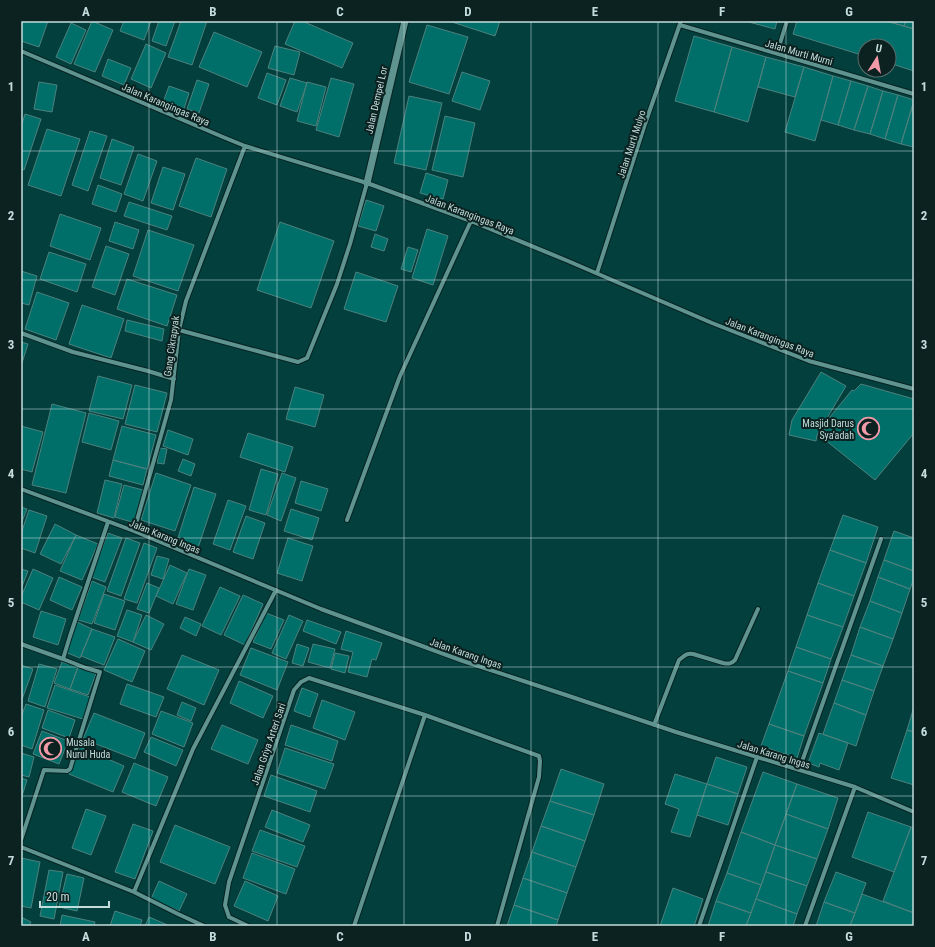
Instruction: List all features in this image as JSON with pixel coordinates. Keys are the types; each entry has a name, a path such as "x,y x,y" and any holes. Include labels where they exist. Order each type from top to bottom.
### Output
{"street":[{"name":"Jalan Dempel Lor","path":"367,183 405,21"},
{"path":"777,53 787,21"},
{"name":"Jalan Murti Murni","path":"680,23 914,94"},
{"name":"Jalan Murti Mulyo","path":"597,273 645,124 680,23"},
{"name":"Jalan Karangingas Raya","path":"21,51 245,146 367,183 470,221 597,273 712,323 809,361 914,389"},
{"name":"Gang Cikrapyak","path":"134,531 171,400 179,330 186,301 245,146"},
{"path":"179,330 298,362 307,358 337,284 367,183"},
{"path":"347,520 400,376 470,221"},
{"path":"21,333 73,352 148,370 174,379"},
{"name":"Jalan Karang Ingas","path":"21,489 134,531 321,609 463,661 654,725 855,787 914,812"},
{"path":"63,659 108,522"},
{"path":"798,770 881,539"},
{"path":"134,892 193,749 276,590"},
{"path":"654,725 679,660 683,656 693,654 728,664 732,663 735,660 758,609"},
{"path":"21,644 100,672 70,769 67,771 44,770 21,840"},
{"name":"Jalan Griya Arteri Sari","path":"248,926 229,917 225,905 229,882 294,690 301,682 309,678 425,715 539,756 539,777 497,926"},
{"path":"354,926 425,715"},
{"path":"699,926 757,757"},
{"path":"805,926 855,787"},
{"path":"21,847 134,892 204,926"}],"building":[{"path":"23,21 48,21 39,47 21,41 21,26"},
{"path":"92,21 113,30 95,72 74,64"},
{"path":"124,21 151,21 144,40 120,31"},
{"path":"159,21 175,21 166,46 152,41"},
{"path":"181,21 207,21 192,65 168,57"},
{"path":"295,21 302,21 353,43 342,68 285,44"},
{"path":"452,21 500,21 495,36"},
{"path":"745,21 777,21 775,29"},
{"path":"797,21 886,21 914,29 914,71 897,66 897,38 857,38 857,54 793,34"},
{"path":"886,21 906,21 904,26"},
{"path":"906,21 914,21 914,29 904,26"},
{"path":"71,23 86,30 71,64 56,57"},
{"path":"427,25 468,37 449,94 409,82"},
{"path":"214,32 262,52 247,87 199,67"},
{"path":"694,36 732,47 714,112 675,101"},
{"path":"146,44 166,53 151,88 131,79"},
{"path":"275,46 300,52 294,75 268,68"},
{"path":"732,47 766,57 748,122 714,112"},
{"path":"766,57 804,67 795,97 758,87"},
{"path":"108,59 131,68 124,85 102,76"},
{"path":"804,67 833,76 815,141 785,132"},
{"path":"462,72 490,81 480,110 452,101"},
{"path":"267,73 286,80 277,105 258,98"},
{"path":"833,76 851,81 838,125 821,120"},
{"path":"290,78 307,83 297,112 280,106"},
{"path":"331,78 354,84 339,137 316,130"},
{"path":"197,80 209,84 199,113 187,109"},
{"path":"851,81 868,86 854,130 838,125"},
{"path":"39,82 57,85 52,112 34,109"},
{"path":"307,82 326,87 316,126 297,121"},
{"path":"169,86 189,93 182,115 161,108"},
{"path":"868,86 883,91 870,134 854,130"},
{"path":"883,91 898,95 885,139 870,134"},
{"path":"898,95 914,100 901,144 885,139"},
{"path":"409,96 442,103 426,170 394,163"},
{"path":"914,101 914,147 901,144"},
{"path":"25,114 41,119 24,170 21,168 21,127"},
{"path":"445,116 475,123 463,177 432,170"},
{"path":"47,129 80,139 61,196 28,185"},
{"path":"90,131 107,136 88,191 72,185"},
{"path":"112,139 134,147 121,185 100,178"},
{"path":"138,154 157,161 143,201 124,194"},
{"path":"196,158 227,169 211,217 179,206"},
{"path":"163,167 185,174 173,210 151,203"},
{"path":"426,173 448,180 443,199 420,193"},
{"path":"98,185 122,194 116,212 92,204"},
{"path":"366,200 384,206 376,231 358,226"},
{"path":"129,202 172,216 167,230 124,216"},
{"path":"60,214 101,228 90,260 50,246"},
{"path":"115,222 139,230 133,249 109,241"},
{"path":"280,222 334,241 311,308 257,290"},
{"path":"427,229 448,236 433,285 412,278"},
{"path":"148,230 194,245 178,291 133,276"},
{"path":"375,234 388,239 384,251 371,247"},
{"path":"106,246 129,254 115,295 92,287"},
{"path":"408,247 418,250 411,272 401,269"},
{"path":"49,252 86,264 77,292 40,279"},
{"path":"21,271 37,276 29,305 21,303"},
{"path":"356,272 398,286 386,322 344,309"},
{"path":"127,279 177,295 167,326 117,309"},
{"path":"37,292 69,303 56,340 25,329"},
{"path":"82,305 124,319 111,358 69,344"},
{"path":"127,320 164,329 162,341 125,331"},
{"path":"21,342 28,344 21,366"},
{"path":"821,372 846,386 817,435 816,441 789,435 792,420"},
{"path":"98,376 132,385 123,419 89,411"},
{"name":"Masjid Darus Sya'adah","path":"861,384 914,399 914,433 875,480 819,435 828,425 825,423 852,390 854,391"},
{"path":"135,385 167,393 157,432 125,424"},
{"path":"295,387 324,395 315,427 286,419"},
{"path":"52,404 86,413 66,493 32,485"},
{"path":"89,413 119,421 111,450 82,442"},
{"path":"21,426 43,432 32,472 21,469"},
{"path":"122,426 156,435 147,469 113,460"},
{"path":"168,430 193,439 188,455 163,446"},
{"path":"248,433 293,447 285,472 240,457"},
{"path":"160,448 167,449 164,464 157,463"},
{"path":"183,459 195,464 191,476 178,471"},
{"path":"113,460 147,469 143,485 109,476"},
{"path":"261,469 278,474 266,515 249,510"},
{"path":"156,473 191,485 175,531 141,520"},
{"path":"282,473 296,478 281,521 267,515"},
{"path":"105,480 122,484 114,518 97,513"},
{"path":"301,481 328,489 321,511 295,503"},
{"path":"124,485 143,490 135,523 115,517"},
{"path":"194,487 216,494 198,548 177,541"},
{"path":"228,500 246,506 230,550 213,544"},
{"path":"21,507 27,509 21,524"},
{"path":"291,509 319,518 312,540 284,531"},
{"path":"29,510 47,516 35,553 21,548 21,534"},
{"path":"843,515 878,527 866,563 830,550"},
{"path":"246,516 265,523 253,559 233,552"},
{"path":"55,524 76,535 61,564 40,554"},
{"path":"894,531 914,538 914,571 884,560"},
{"path":"108,533 122,538 105,582 91,577"},
{"path":"76,535 98,544 82,580 60,571"},
{"path":"126,538 140,543 121,596 107,591"},
{"path":"288,538 313,546 302,581 277,573"},
{"path":"144,543 157,548 137,603 124,599"},
{"path":"830,550 866,563 854,596 818,583"},
{"path":"157,556 169,559 163,579 151,575"},
{"path":"884,560 914,571 914,578 910,589 878,577"},
{"path":"170,565 187,573 173,604 156,596"},
{"path":"21,569 28,571 21,589"},
{"path":"33,569 53,578 39,610 21,602 21,597"},
{"path":"189,569 206,575 193,610 176,604"},
{"path":"59,577 82,587 72,610 50,600"},
{"path":"878,577 910,589 902,613 870,601"},
{"path":"92,581 106,587 92,624 78,620"},
{"path":"147,583 159,588 149,613 137,609"},
{"path":"818,583 854,596 843,627 807,615"},
{"path":"220,587 240,596 221,635 202,626"},
{"path":"104,594 125,601 115,630 94,623"},
{"path":"243,595 263,604 245,645 224,635"},
{"path":"870,601 902,613 893,639 860,627"},
{"path":"127,610 142,615 133,642 117,636"},
{"path":"41,611 66,619 58,645 33,637"},
{"path":"266,613 284,620 271,649 253,642"},
{"path":"146,615 164,624 151,650 133,642"},
{"path":"289,615 303,621 286,659 272,653"},
{"path":"807,615 843,627 831,659 796,647"},
{"path":"185,617 201,624 196,636 180,628"},
{"path":"307,620 341,632 336,644 303,631"},
{"path":"77,622 92,629 80,658 65,652"},
{"path":"860,627 893,639 883,666 851,655"},
{"path":"92,629 115,637 104,665 81,656"},
{"path":"346,631 382,643 376,660 372,659 367,677 348,672 353,652 341,649"},
{"path":"118,639 145,651 132,682 104,670"},
{"path":"297,644 309,648 303,666 292,663"},
{"path":"313,644 335,649 330,668 308,662"},
{"path":"796,647 831,659 823,683 788,671"},
{"path":"251,648 288,662 277,690 240,675"},
{"path":"335,653 349,656 345,673 331,669"},
{"path":"182,655 219,670 204,705 167,689"},
{"path":"851,655 883,666 874,691 842,680"},
{"path":"62,662 78,667 70,689 54,683"},
{"path":"39,664 57,669 45,707 28,701"},
{"path":"21,665 33,669 21,702"},
{"path":"78,667 96,674 88,695 70,689"},
{"path":"788,671 823,683 804,736 769,724"},
{"path":"842,680 874,691 866,715 834,703"},
{"path":"239,681 273,696 263,718 230,703"},
{"path":"127,684 164,697 156,717 120,704"},
{"path":"55,685 90,697 83,719 47,708"},
{"path":"302,688 318,694 310,717 294,711"},
{"path":"322,700 355,712 345,740 313,728"},
{"path":"182,702 196,708 191,721 177,715"},
{"path":"834,703 866,715 856,746 823,734"},
{"path":"26,704 44,710 32,749 21,745 21,717"},
{"path":"914,707 914,732 907,730"},
{"path":"48,710 75,720 69,738 42,728"},
{"path":"161,711 193,723 184,747 152,734"},
{"path":"94,713 145,733 135,759 83,739"},
{"path":"769,724 804,736 797,758 761,746"},
{"path":"222,725 258,740 248,764 211,749"},
{"path":"291,725 338,741 332,761 285,745"},
{"path":"907,730 914,732 914,785 891,778"},
{"name":"Musala Nurul Huda","path":"42,731 68,741 59,764 33,754"},
{"path":"819,733 848,743 839,770 820,763 819,767 808,763"},
{"path":"151,737 183,750 176,766 144,752"},
{"path":"80,747 124,766 113,792 69,774"},
{"path":"285,748 334,764 325,789 277,773"},
{"path":"21,753 34,757 29,777 21,775"},
{"path":"716,757 747,767 738,794 707,784"},
{"path":"134,763 168,777 156,806 122,792"},
{"path":"561,769 604,784 594,815 550,801"},
{"path":"763,772 797,784 775,845 741,832"},
{"path":"675,774 707,784 690,837 671,832 679,809 665,804"},
{"path":"271,775 317,791 310,812 264,796"},
{"path":"21,778 27,780 22,796 21,796"},
{"path":"707,784 738,794 728,825 697,815"},
{"path":"797,784 838,798 828,829 786,814"},
{"path":"550,801 594,815 585,841 541,826"},
{"path":"86,809 106,816 91,855 72,848"},
{"path":"272,810 310,825 303,842 265,827"},
{"path":"868,812 911,827 894,872 852,857"},
{"path":"786,814 828,829 817,859 775,845"},
{"path":"133,824 153,831 135,879 115,872"},
{"path":"175,825 230,847 215,884 160,862"},
{"path":"541,826 585,841 576,867 532,852"},
{"path":"911,827 914,828 914,913 883,901"},
{"path":"260,830 305,846 297,867 252,851"},
{"path":"741,832 775,845 761,885 727,873"},
{"path":"775,845 817,859 807,886 766,872"},
{"path":"532,852 576,867 567,893 523,878"},
{"path":"252,853 295,869 286,894 243,878"},
{"path":"21,858 40,862 31,908 21,906"},
{"path":"49,870 63,872 54,919 40,916"},
{"path":"766,872 807,886 797,914 756,899"},
{"path":"836,872 866,883 855,913 824,902"},
{"path":"727,873 761,885 751,913 716,901"},
{"path":"67,874 84,878 77,911 59,907"},
{"path":"523,878 567,893 558,920 514,905"},
{"path":"159,881 187,894 179,911 151,899"},
{"path":"245,881 278,896 268,921 234,906"},
{"path":"673,888 703,899 694,926 660,926"},
{"path":"862,894 914,913 914,926 850,926"},
{"path":"756,899 797,914 793,926 746,926"},
{"path":"716,901 751,913 746,926 708,926"},
{"path":"824,902 855,913 850,926 816,926"},
{"path":"514,905 558,920 556,926 507,926"},
{"path":"115,911 142,920 140,926 110,926"},
{"path":"62,915 95,922 94,926 60,926"},
{"path":"21,917 31,922 29,926 21,926"},
{"path":"149,917 170,926 145,926"}],"place":[{"name":"Masjid Darus Sya'adah","path":"869,429"},
{"name":"Musala Nurul Huda","path":"50,748"}]}
